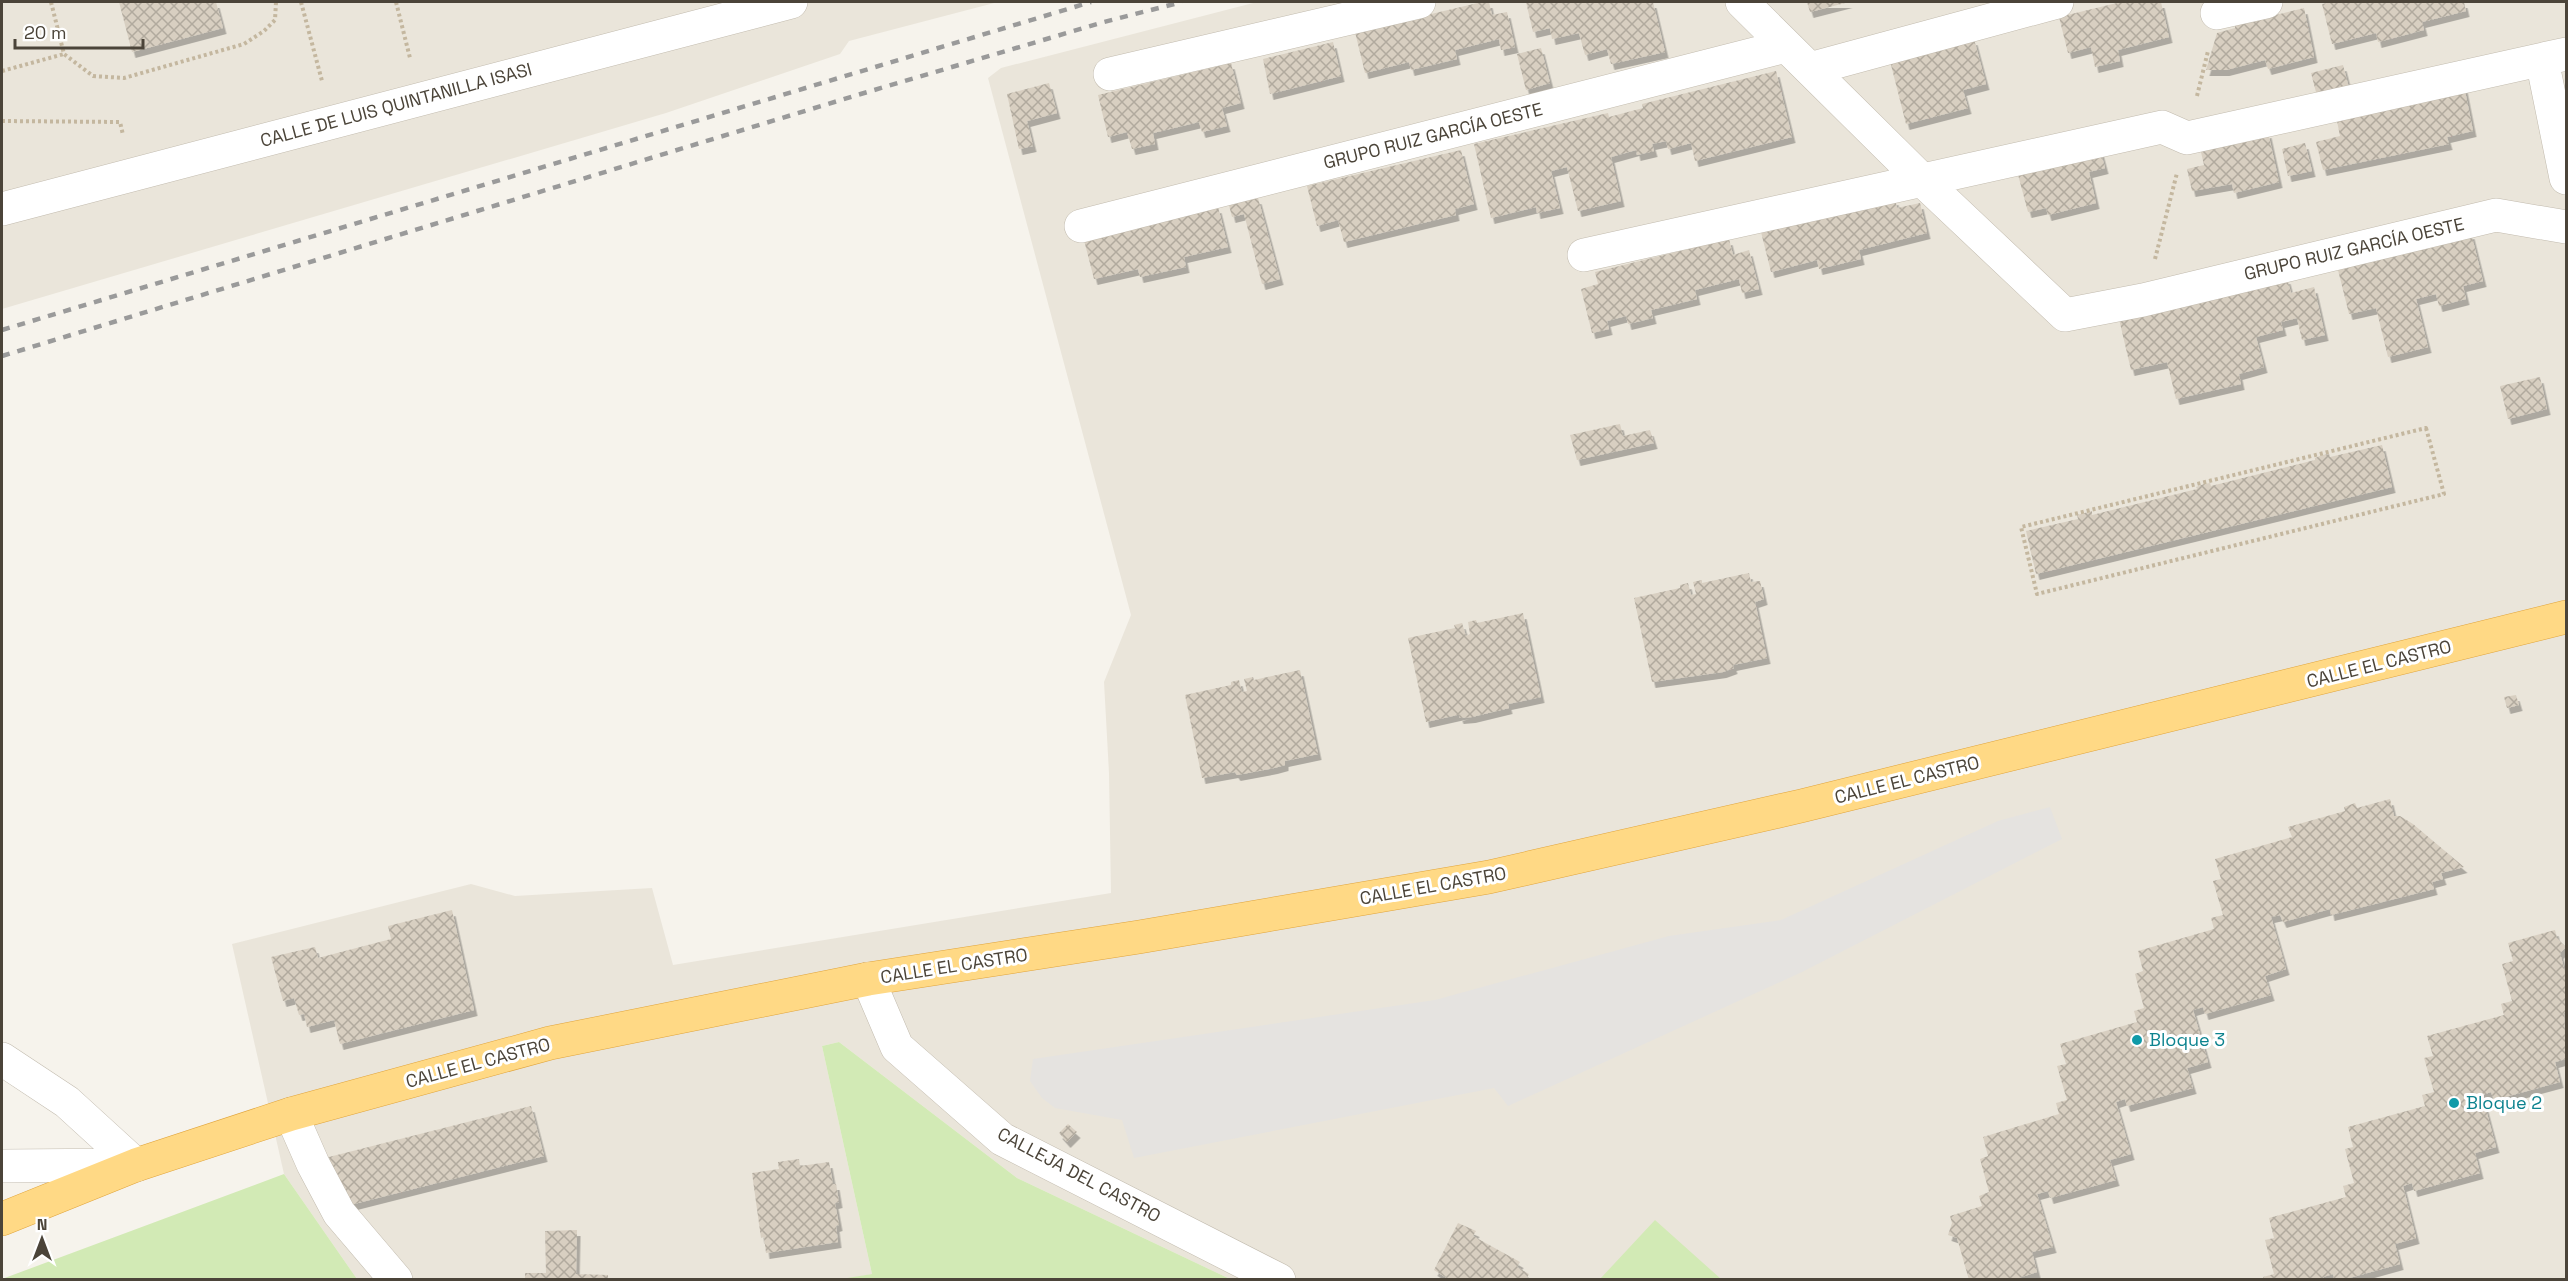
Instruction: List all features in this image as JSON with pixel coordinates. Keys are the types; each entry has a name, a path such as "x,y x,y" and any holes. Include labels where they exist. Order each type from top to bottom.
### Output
{"highway":[{"name":"CALLE EL CASTRO","path":"2,1219 136,1165 291,1114 550,1043 868,979 1139,937 1489,877 1831,799 2566,616"}],"street":[{"name":"CALLE DE LUIS QUINTANILLA ISASI","path":"2,209 791,2"},
{"path":"1110,74 1419,2"},
{"name":"GRUPO RUIZ GARCÍA OESTE","path":"1742,2 1921,179 2065,315 2144,300 2496,215 2566,227"},
{"path":"1810,69 2057,2"},
{"path":"2217,13 2266,2"},
{"name":"GRUPO RUIZ GARCÍA OESTE","path":"1081,226 1786,46"},
{"path":"1584,255 2162,127 2187,138 2554,57 2566,178"},
{"name":"CALLEJA DEL CASTRO","path":"868,979 897,1047 1002,1139 1279,1280"},
{"path":"2,1059 67,1102 136,1165"},
{"path":"291,1114 312,1164 339,1213 396,1280"},
{"name":"CALLE EL CASTRO","path":"2,1166 136,1165"}],"path":[{"path":"51,2 64,54 93,76 124,78 244,44 264,31 275,20 276,2"},
{"path":"301,2 322,81"},
{"path":"396,2 410,58"},
{"path":"2144,300 2217,13"},
{"path":"2,71 64,54"},
{"path":"2,121 120,122 123,135"},
{"path":"2426,428 2444,494 2037,594 2021,527 2426,428"}],"shaded area":[{"path":"2,2 998,2 849,41 840,54 666,113 2,309"},
{"path":"1257,2 2566,2 2566,1279 1230,1279 1017,1178 839,1042 822,1046 872,1274 841,1280 357,1279 284,1174 232,944 471,884 515,896 652,888 673,965 1111,893 1109,773 1104,682 1131,615 988,78 1001,68"},
{"path":"2050,807 2062,839 1802,972 1508,1106 1494,1088 1134,1158 1122,1120 1055,1108 1042,1098 1030,1081 1033,1059 1435,1000 1669,936 1781,920 1998,821"}],"green space":[{"path":"839,1042 1017,1178 1230,1279 841,1279 872,1274 822,1046"},
{"path":"284,1174 357,1279 2,1279"},
{"path":"1655,1220 1721,1279 1600,1279"}],"building":[{"path":"119,2 216,2 223,28 132,52"},
{"path":"1489,2 1492,15 1507,12 1515,47 1501,50 1499,39 1455,50 1457,59 1411,70 1409,62 1365,73 1355,32"},
{"path":"1526,2 1653,2 1665,52 1611,64 1607,49 1585,55 1579,33 1552,39 1550,28 1533,32"},
{"path":"1807,2 1849,2 1810,12"},
{"path":"2121,2 2161,2 2169,37 2118,50 2120,61 2095,67 2091,47 2068,53 2059,17"},
{"path":"2332,2 2464,2 2466,11 2422,22 2424,30 2378,42 2376,33 2332,44 2322,4"},
{"path":"2304,8 2314,57 2268,69 2265,60 2226,70 2206,70 2217,33 2235,28 2235,25"},
{"path":"1974,39 1986,84 1963,90 1968,108 1906,124 1890,61"},
{"path":"1333,42 1341,76 1270,94 1263,59"},
{"path":"1541,48 1550,83 1526,90 1517,54"},
{"path":"1231,63 1241,103 1222,108 1227,126 1202,132 1199,122 1153,133 1155,144 1132,149 1127,132 1108,137 1098,95"},
{"path":"2343,65 2349,88 2317,96 2311,73"},
{"path":"1776,71 1792,137 1695,161 1691,143 1668,149 1666,141 1652,144 1654,151 1637,155 1636,150 1611,157 1621,201 1578,211 1567,167 1551,171 1560,208 1537,213 1536,207 1491,218 1474,144 1608,113 1609,117 1643,108 1642,104"},
{"path":"1049,83 1057,113 1027,121 1033,146 1019,149 1007,94"},
{"path":"2464,86 2473,131 2447,137 2449,144 2323,170 2316,142 2340,136 2336,116"},
{"path":"2268,132 2279,182 2234,193 2232,184 2192,191 2187,169 2204,165 2200,148"},
{"path":"2305,143 2312,171 2288,176 2282,149"},
{"path":"2100,149 2105,168 2089,172 2096,203 2048,215 2046,208 2028,212 2017,171"},
{"path":"1461,150 1474,204 1455,209 1456,215 1344,242 1338,220 1317,226 1307,186"},
{"path":"1258,198 1280,279 1262,284 1244,214 1232,217 1229,205"},
{"path":"1895,199 1897,208 1920,203 1927,233 1859,250 1861,259 1819,269 1817,260 1771,272 1761,232"},
{"path":"1218,207 1228,247 1184,257 1186,267 1140,277 1138,269 1094,279 1084,240"},
{"path":"2471,233 2483,281 2463,286 2466,299 2439,306 2436,294 2416,299 2428,347 2388,357 2376,308 2349,314 2337,266"},
{"path":"1729,239 1733,255 1749,250 1759,289 1742,293 1739,279 1695,290 1697,299 1651,310 1653,318 1628,324 1626,316 1607,321 1609,329 1592,333 1581,289 1598,284 1595,272"},
{"path":"2287,278 2291,293 2314,287 2325,335 2302,340 2297,318 2281,322 2283,330 2256,337 2264,367 2239,374 2241,384 2176,399 2167,362 2131,370 2119,319"},
{"path":"2540,377 2547,409 2508,419 2500,386"},
{"path":"1620,424 1623,436 1650,430 1654,443 1577,460 1570,435"},
{"path":"2382,445 2392,487 2036,574 2026,531 2078,519 2077,515 2092,511 2092,515 2197,489 2196,487 2204,484 2210,483 2211,486 2315,460 2322,455 2329,454 2330,457"},
{"path":"1749,573 1751,582 1760,581 1764,599 1755,602 1767,658 1733,665 1734,668 1723,672 1652,682 1634,598 1680,588 1680,585 1688,583 1691,595 1696,594 1693,582 1702,580 1702,583"},
{"path":"1523,613 1541,697 1508,704 1509,708 1472,717 1460,718 1459,715 1466,713 1426,722 1408,638 1455,628 1454,625 1462,623 1466,636 1470,634 1468,622 1476,620 1477,623"},
{"path":"1300,670 1318,754 1285,761 1285,765 1274,768 1237,775 1235,772 1202,778 1185,695 1231,685 1231,682 1239,680 1242,692 1247,691 1244,679 1253,677 1254,680"},
{"path":"2516,695 2519,705 2507,708 2504,697"},
{"name":"Bloque 3","path":"2390,799 2394,816 2400,816 2413,824 2464,867 2441,873 2443,879 2432,882 2434,889 2331,915 2330,909 2283,922 2280,915 2271,917 2286,969 2265,976 2271,995 2205,1014 2203,1007 2193,1010 2208,1062 2187,1068 2193,1088 2127,1106 2125,1099 2116,1102 2131,1154 2110,1160 2116,1180 2050,1198 2048,1191 2037,1194 2053,1247 2032,1252 2037,1272 2012,1280 1969,1280 1957,1238 1948,1235 1952,1223 1950,1216 1982,1206 1979,1196 1989,1192 1980,1159 1988,1156 1983,1137 2059,1114 2056,1103 2067,1100 2057,1066 2066,1064 2060,1044 2137,1022 2134,1011 2144,1008 2135,974 2143,971 2138,951 2214,929 2211,918 2223,915 2213,881 2221,879 2215,859 2292,837 2288,827 2345,811 2344,807 2355,803 2357,808"},
{"path":"452,910 474,1010 340,1044 334,1020 307,1027 304,1014 299,1015 294,998 283,1001 271,957 315,947 318,958 391,939 388,926"},
{"name":"Bloque 2","path":"2555,930 2557,938 2566,947 2560,953 2566,976 2566,1012 2564,1013 2566,1059 2555,1062 2560,1082 2494,1100 2491,1092 2482,1095 2496,1147 2475,1153 2480,1173 2414,1191 2412,1183 2403,1186 2416,1238 2395,1244 2400,1264 2342,1280 2334,1280 2333,1274 2323,1277 2324,1280 2264,1280 2263,1277 2274,1274 2265,1240 2274,1238 2269,1218 2346,1197 2343,1186 2354,1183 2345,1149 2353,1147 2348,1127 2425,1106 2422,1095 2434,1092 2424,1058 2433,1056 2427,1036 2504,1015 2501,1004 2512,1001 2502,964 2513,961 2508,943"},
{"path":"531,1106 544,1156 342,1207 329,1157"},
{"path":"1068,1124 1077,1132 1067,1142 1059,1133"},
{"path":"799,1159 800,1166 829,1162 839,1202 835,1203 839,1225 836,1226 838,1242 766,1253 764,1237 761,1238 752,1173 779,1169 778,1162"},
{"path":"1458,1223 1476,1231 1473,1236 1520,1262 1517,1267 1529,1274 1526,1280 1450,1280 1434,1270"},
{"path":"577,1230 576,1274 608,1275 608,1280 525,1280 525,1273 546,1273 545,1231"}],"railway":[{"path":"2,330 1091,2"},
{"path":"2,356 854,96 1104,22 1182,2"}],"place":[{"name":"Bloque 3","path":"2137,1040"},
{"name":"Bloque 2","path":"2454,1103"}]}
